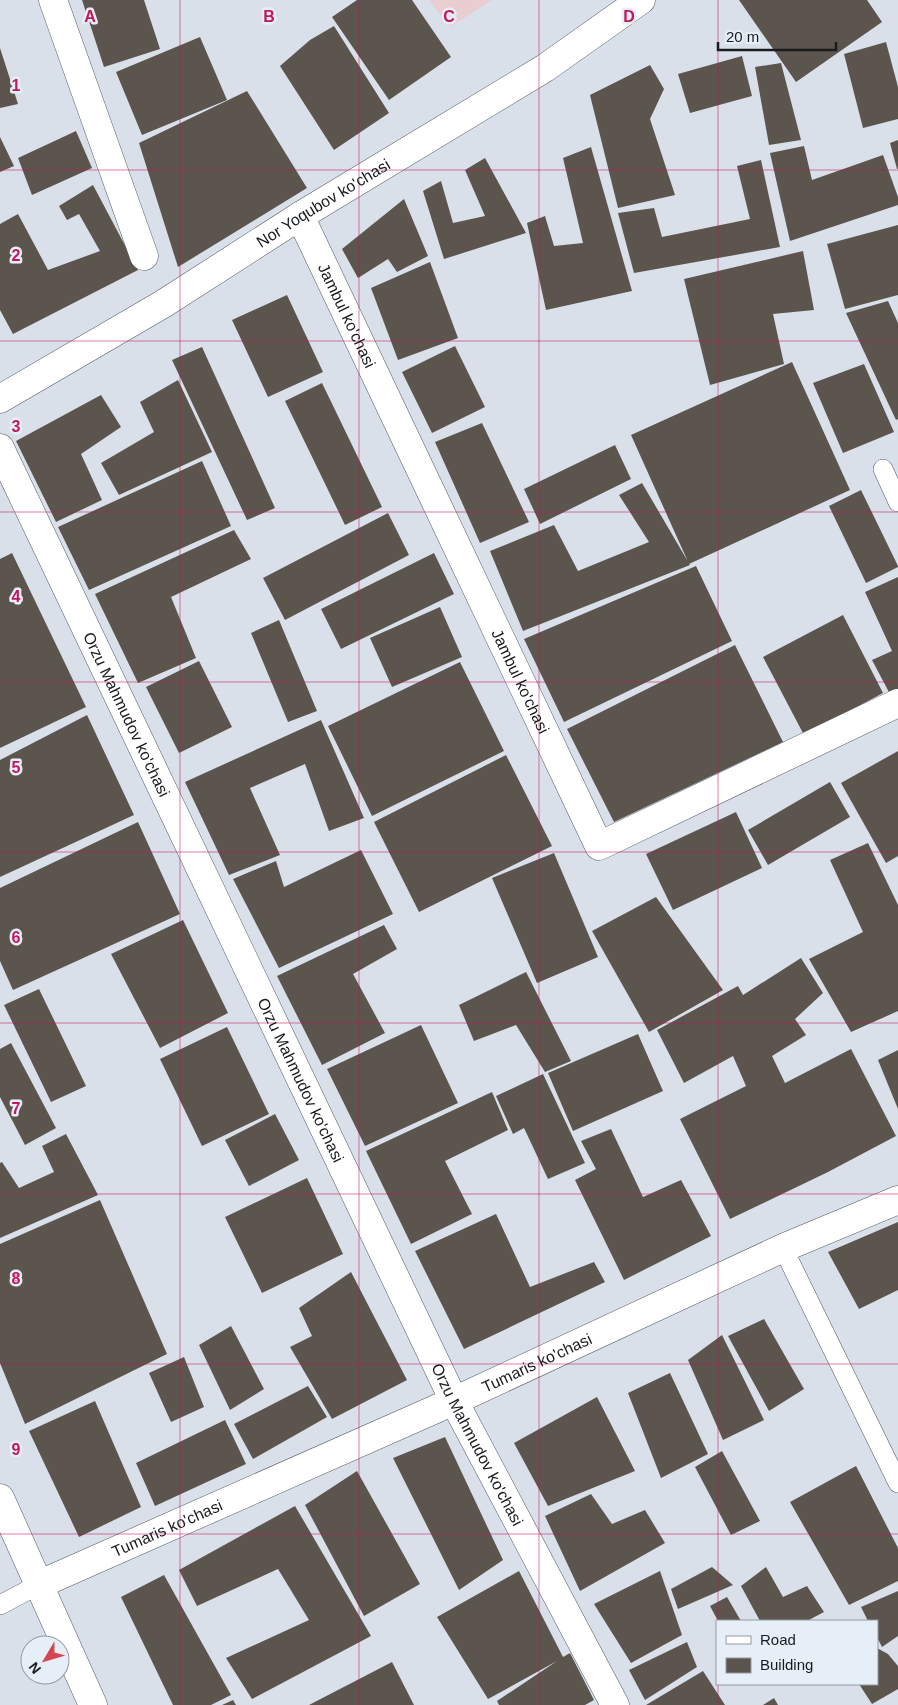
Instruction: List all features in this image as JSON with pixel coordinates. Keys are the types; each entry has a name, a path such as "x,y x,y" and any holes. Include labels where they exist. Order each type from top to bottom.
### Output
{"street":[{"path":"53,0 144,256"},
{"name":"Nor Yoqubov ko'chasi","path":"0,399 163,304 300,216 544,68 641,0"},
{"name":"Jambul ko'chasi","path":"300,216 599,846 898,703"},
{"name":"Orzu Mahmudov ko'chasi","path":"0,448 454,1401 615,1705"},
{"name":"Tumaris ko'chasi","path":"38,1585 454,1401 783,1248 898,1200"},
{"path":"0,1498 93,1705"}],"lane":[{"path":"883,469 898,502"},
{"path":"783,1248 898,1483"},
{"path":"0,1605 38,1585"}],"shaded area":[{"path":"429,0 492,0 450,27"}],"building":[{"path":"82,0 144,0 160,49 104,67"},
{"path":"357,0 412,0 451,57 389,100 332,17"},
{"path":"739,0 867,0 882,22 796,82"},
{"path":"334,26 389,113 334,150 280,66 310,40"},
{"path":"200,37 227,100 142,135 116,72"},
{"path":"886,42 898,87 898,119 863,128 844,54"},
{"path":"0,48 18,104 0,108"},
{"path":"742,56 752,96 690,113 678,74"},
{"path":"781,63 801,140 769,145 755,67"},
{"path":"650,65 664,89 650,119 675,195 618,208 590,95"},
{"path":"247,91 307,188 178,267 139,143"},
{"path":"76,131 92,168 32,195 18,158"},
{"path":"0,137 14,166 0,172"},
{"path":"898,140 898,169 897,169 890,143"},
{"path":"804,146 812,180 883,155 898,197 898,205 790,241 770,153"},
{"path":"591,147 632,291 546,310 527,223 545,216 554,246 583,243 563,158"},
{"path":"485,158 526,233 444,259 423,191 441,181 453,223 485,216 465,170"},
{"path":"761,160 780,247 634,273 618,213 654,208 662,237 750,219 737,166"},
{"path":"93,185 138,270 13,334 0,310 0,224 18,214 48,270 100,251 79,214 67,220 59,206"},
{"path":"404,199 428,256 397,272 388,259 358,278 342,249"},
{"path":"898,225 898,295 845,309 827,244"},
{"path":"803,251 814,310 773,314 784,364 710,385 684,279"},
{"path":"430,262 458,338 398,360 371,288"},
{"path":"287,295 323,372 268,397 232,320"},
{"path":"888,301 898,323 898,419 896,420 846,313"},
{"path":"455,346 485,407 432,433 402,372"},
{"path":"202,347 275,508 247,520 172,360"},
{"path":"792,362 850,490 689,564 631,435"},
{"path":"864,364 894,432 843,453 813,383"},
{"path":"178,380 212,452 119,495 101,463 154,432 140,402"},
{"path":"322,383 382,507 345,525 285,401"},
{"path":"101,395 121,427 81,454 102,500 56,522 16,441"},
{"path":"482,423 529,522 480,543 435,442"},
{"path":"615,445 631,479 540,524 524,489"},
{"path":"202,461 231,526 89,590 58,527"},
{"path":"642,483 690,565 523,631 490,551 554,525 578,571 649,542 619,495"},
{"path":"861,490 898,566 866,583 829,506"},
{"path":"388,513 409,555 285,620 263,578"},
{"path":"234,530 251,559 171,597 196,658 138,683 95,594"},
{"path":"12,553 86,707 0,748 0,559"},
{"path":"434,553 454,594 341,649 321,609"},
{"path":"696,566 732,641 564,722 524,639"},
{"path":"898,577 898,692 891,696 872,660 892,651 865,592"},
{"path":"440,607 462,657 392,687 370,638"},
{"path":"843,615 883,693 804,735 763,657"},
{"path":"279,620 317,711 288,722 251,633"},
{"path":"735,645 783,742 614,822 567,729"},
{"path":"199,661 232,727 179,753 146,687"},
{"path":"460,662 504,751 372,816 328,726"},
{"path":"87,715 134,815 0,877 0,760"},
{"path":"321,720 364,818 329,831 305,764 250,788 280,855 229,875 185,782"},
{"path":"898,751 898,856 886,863 841,783"},
{"path":"506,755 552,846 419,912 374,822"},
{"path":"830,782 850,817 768,865 748,830"},
{"path":"736,812 762,868 673,910 646,854"},
{"path":"138,822 180,914 13,990 0,961 0,888"},
{"path":"868,843 898,905 898,1011 851,1032 809,959 863,932 830,860"},
{"path":"361,850 393,914 279,968 233,879 276,861 284,887"},
{"path":"554,853 598,957 537,983 492,878"},
{"path":"656,897 723,990 649,1032 592,931"},
{"path":"183,920 228,1013 160,1048 111,954"},
{"path":"384,925 397,949 353,974 385,1033 322,1065 277,976"},
{"path":"801,958 823,993 795,1019 806,1035 772,1056 785,1083 851,1049 896,1136 828,1172 730,1219 680,1119 746,1086 733,1056 684,1083 657,1030 738,986 743,995"},
{"path":"526,972 571,1061 545,1072 516,1025 474,1041 459,1005"},
{"path":"39,989 86,1086 51,1102 4,1005"},
{"path":"421,1025 458,1103 365,1146 327,1069"},
{"path":"227,1027 269,1114 202,1146 160,1059"},
{"path":"638,1034 663,1091 573,1131 548,1073"},
{"path":"11,1043 56,1128 25,1145 0,1097 0,1049"},
{"path":"898,1050 898,1109 878,1060"},
{"path":"543,1074 585,1163 548,1179 524,1128 513,1134 496,1096"},
{"path":"492,1092 508,1130 445,1161 472,1214 411,1244 366,1151"},
{"path":"275,1114 299,1160 249,1186 225,1140"},
{"path":"611,1129 643,1197 681,1180 711,1236 624,1280 575,1180 596,1169 581,1141"},
{"path":"66,1134 98,1195 0,1238 0,1163 2,1162 19,1188 54,1172 42,1146"},
{"path":"307,1178 343,1254 262,1293 225,1217"},
{"path":"100,1200 167,1354 25,1424 0,1363 0,1244"},
{"path":"496,1214 530,1287 594,1262 605,1282 464,1349 415,1251"},
{"path":"898,1222 898,1290 859,1309 828,1252"},
{"path":"351,1272 407,1380 332,1419 290,1347 312,1336 299,1308"},
{"path":"764,1319 804,1389 769,1411 728,1336"},
{"path":"231,1326 264,1389 230,1410 199,1345"},
{"path":"722,1335 764,1420 723,1440 688,1360"},
{"path":"184,1357 204,1407 171,1422 149,1373"},
{"path":"670,1373 708,1454 661,1478 628,1393"},
{"path":"308,1386 327,1417 253,1459 234,1424"},
{"path":"597,1397 635,1471 548,1506 514,1443"},
{"path":"95,1401 141,1507 79,1537 29,1431"},
{"path":"225,1420 246,1464 155,1506 136,1463"},
{"path":"445,1437 503,1560 459,1590 393,1458"},
{"path":"722,1451 760,1521 731,1535 695,1467"},
{"path":"856,1466 898,1548 898,1581 849,1605 790,1502"},
{"path":"357,1471 420,1584 364,1616 305,1505"},
{"path":"591,1494 612,1524 645,1510 665,1543 580,1591 545,1516"},
{"path":"295,1506 371,1636 252,1699 226,1658 309,1620 278,1569 197,1606 179,1570"},
{"path":"712,1567 733,1585 678,1609 671,1589"},
{"path":"766,1567 783,1597 807,1586 824,1612 809,1620 759,1620 741,1586"},
{"path":"519,1571 563,1657 570,1653 594,1700 585,1705 499,1705 497,1701 557,1661 488,1699 437,1617"},
{"path":"660,1571 682,1635 631,1663 594,1604"},
{"path":"164,1575 231,1695 211,1705 173,1705 121,1597"},
{"path":"898,1591 898,1636 882,1647 878,1639 878,1620 868,1620 861,1607"},
{"path":"727,1597 740,1620 717,1620 710,1606"},
{"path":"687,1642 697,1667 645,1700 629,1670"},
{"path":"878,1649 888,1654 898,1666 898,1689 872,1704 860,1685 878,1685"},
{"path":"392,1662 414,1705 309,1705"},
{"path":"703,1671 725,1705 646,1705"},
{"path":"774,1698 778,1705 763,1705"},
{"path":"233,1700 236,1705 222,1705"}]}
